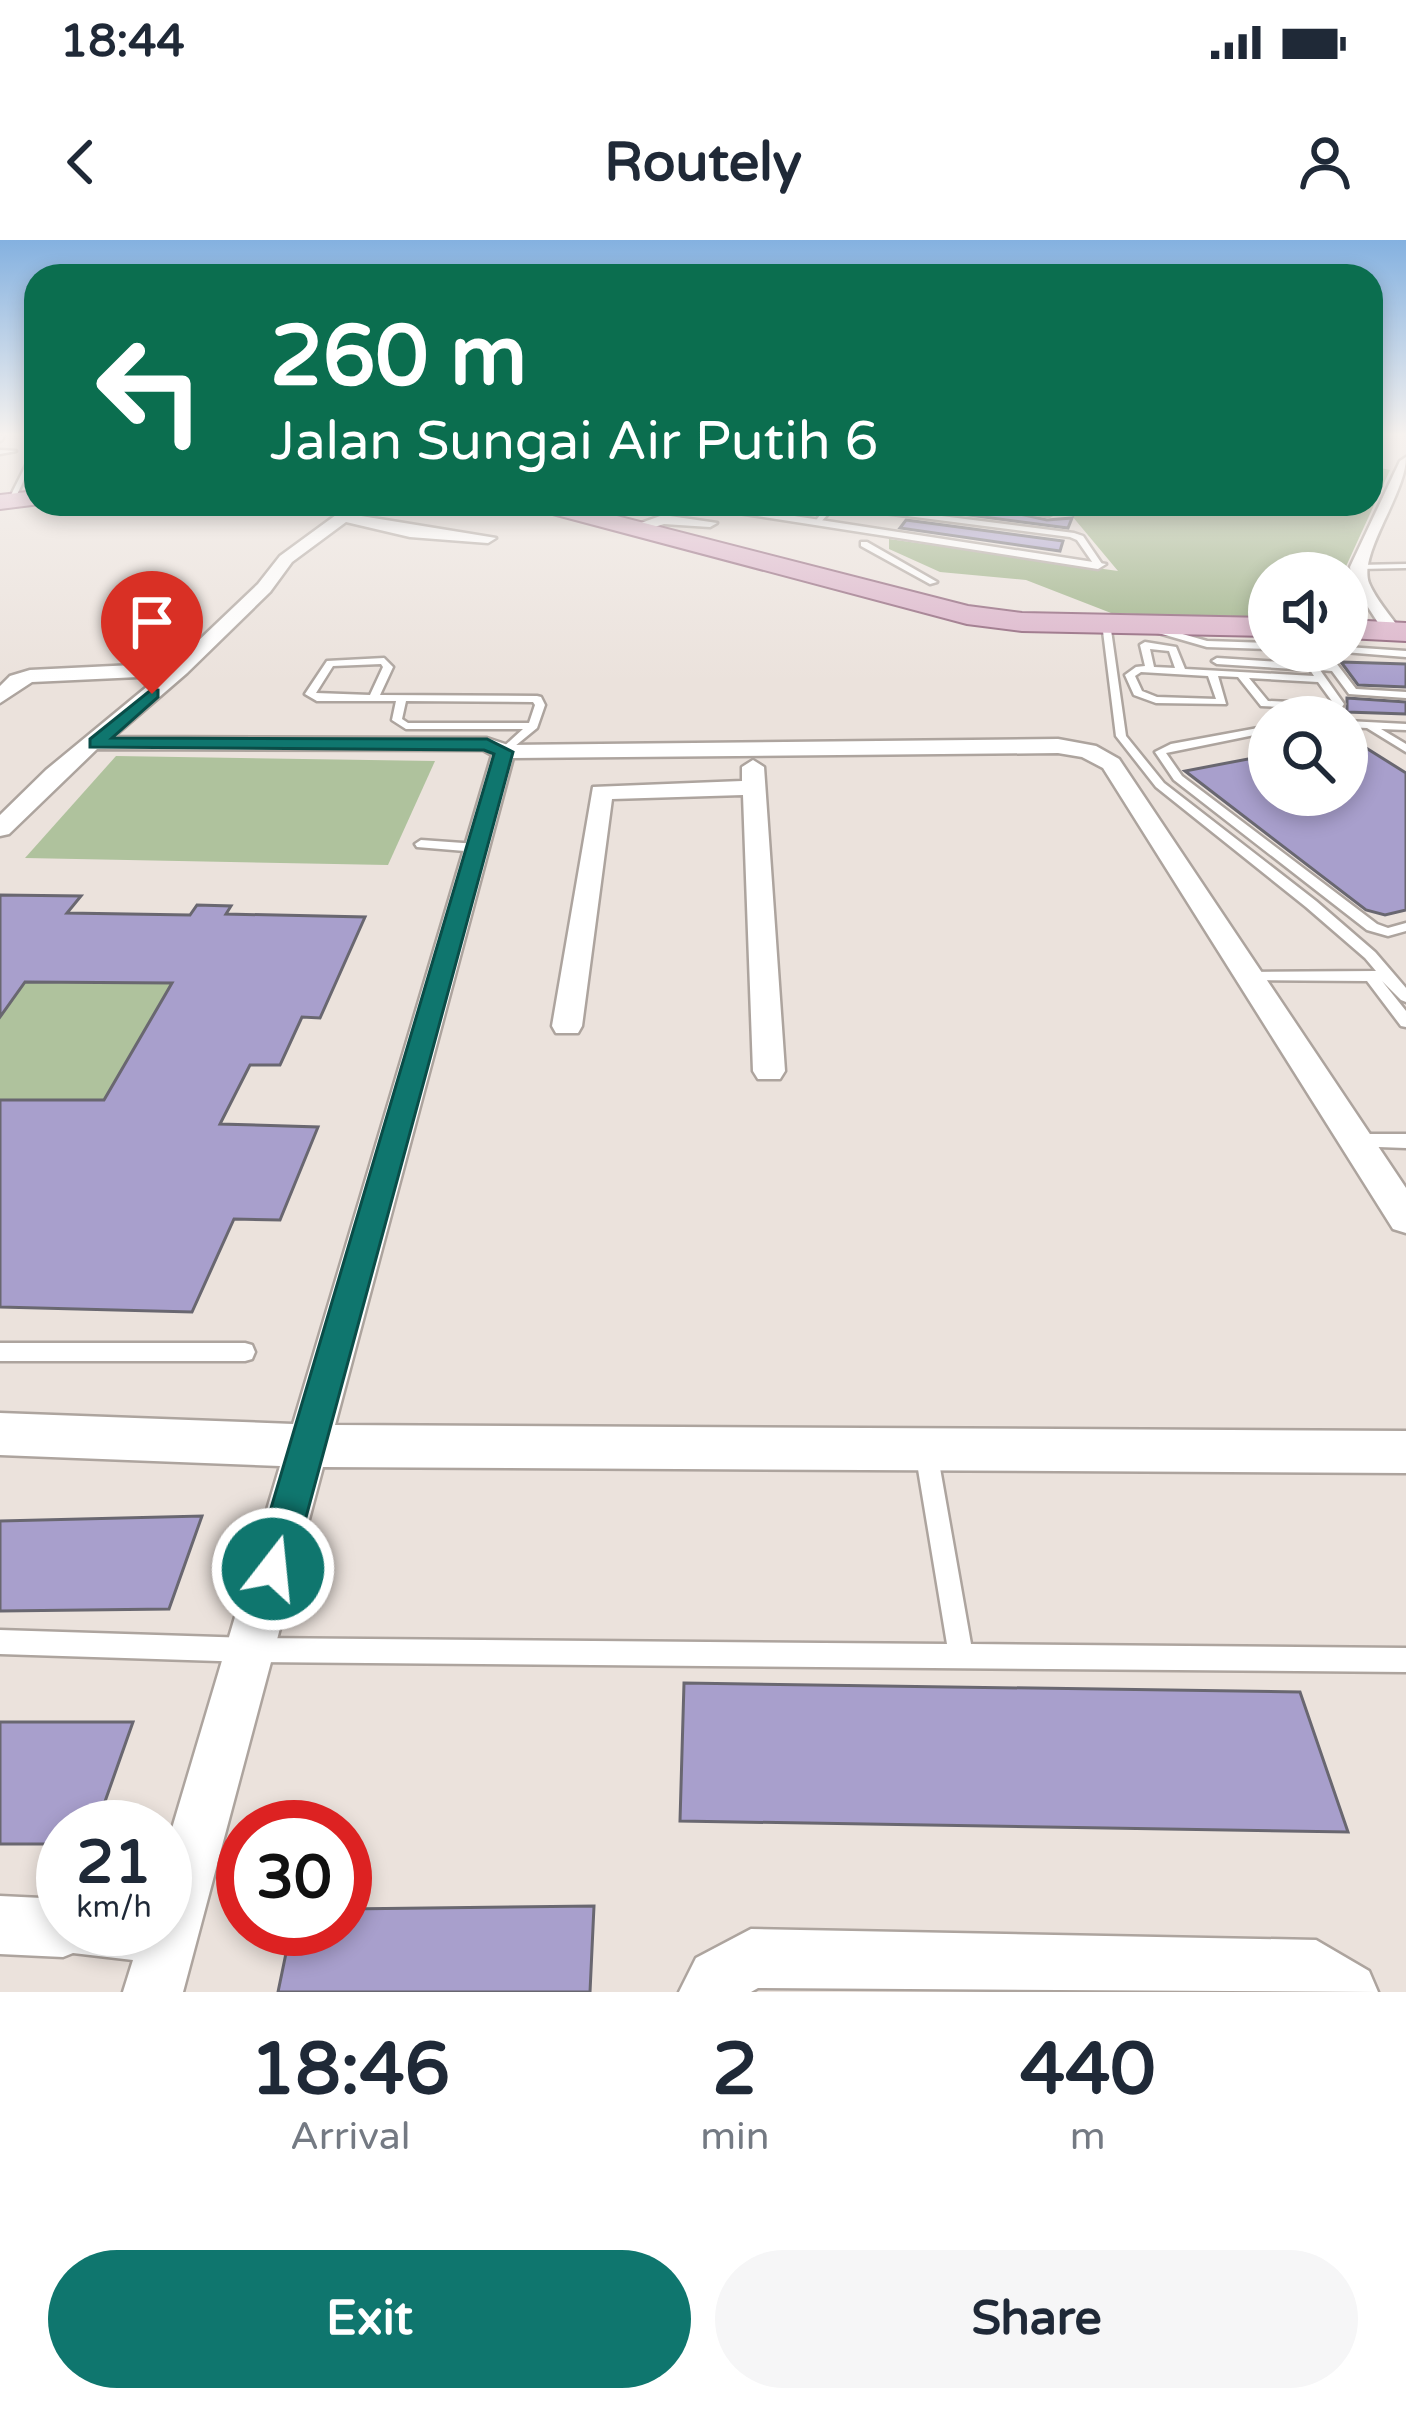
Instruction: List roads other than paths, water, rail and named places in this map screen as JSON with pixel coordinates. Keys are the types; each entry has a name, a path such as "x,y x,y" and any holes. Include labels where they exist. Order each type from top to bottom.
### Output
{"main road":[{"path":"594,518 967,615 1248,634"},
{"path":"1368,633 1402,639"}],"street":[{"path":"0,829 54,776 180,669 264,588 286,560 342,518"},
{"path":"372,518 410,532 488,538"},
{"path":"602,520 611,518"},
{"path":"635,528 664,518"},
{"path":"730,518 1098,564"},
{"path":"789,518 869,537"},
{"path":"869,537 883,518"},
{"path":"1365,552 1380,518"},
{"path":"1368,593 1402,639"},
{"path":"0,697 17,680 30,676 180,669"},
{"path":"96,743 487,744 519,739 752,748 1058,746 1088,751 1111,764 1406,1218"},
{"path":"192,1853 477,848 519,739"},
{"path":"752,748 769,1071"},
{"path":"567,1026 602,792 754,788"},
{"path":"0,1435 308,1446 1406,1452"},
{"path":"0,1925 36,1927"},
{"path":"153,1992 163,1956"},
{"path":"709,1992 718,1979 752,1958 1316,1970 1348,1992"}],"lane":[{"path":"816,522 820,518"},
{"path":"955,518 1071,535 1079,538 1098,564"},
{"path":"869,537 933,582"},
{"path":"1368,567 1406,566"},
{"path":"1117,623 1121,736 1160,785 1311,904 1379,976 1406,997"},
{"path":"1202,634 1225,699 1215,703"},
{"path":"1368,646 1402,639"},
{"path":"1150,669 1145,645 1173,649 1181,672"},
{"path":"374,698 388,667 384,661 330,662 310,694 317,698 401,699 533,698 540,705 519,739 406,726 397,720 401,699"},
{"path":"1236,704 1142,696 1131,672 1248,669"},
{"path":"1218,670 1322,679"},
{"path":"1317,672 1334,696"},
{"path":"1335,672 1353,692 1406,695"},
{"path":"1241,675 1256,696"},
{"path":"1368,725 1406,728"},
{"path":"1368,725 1406,749"},
{"path":"1248,733 1171,747 1160,752 1161,760 1372,927 1388,932 1406,927"},
{"path":"421,844 477,848"},
{"path":"1248,977 1379,976"},
{"path":"1379,976 1406,1022"},
{"path":"1356,1141 1406,1141"},
{"path":"0,1352 245,1352"},
{"path":"926,1450 961,1656"},
{"path":"0,1642 250,1650 1406,1660"}]}
